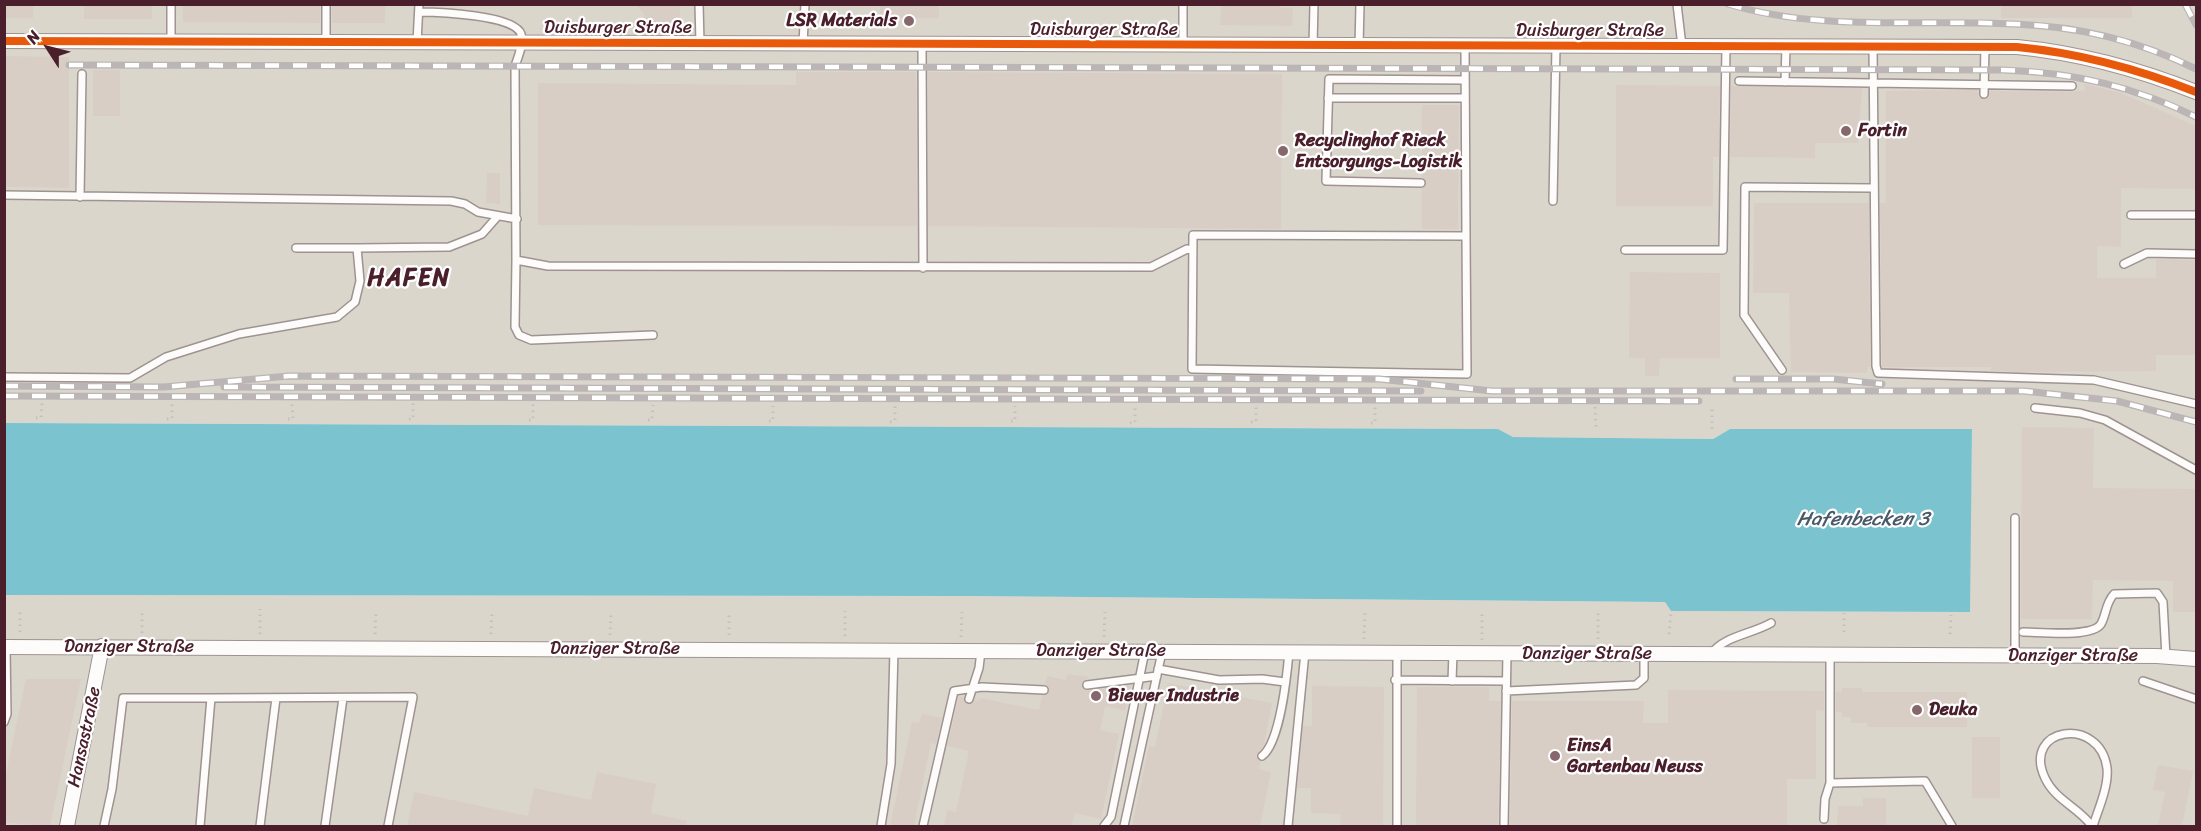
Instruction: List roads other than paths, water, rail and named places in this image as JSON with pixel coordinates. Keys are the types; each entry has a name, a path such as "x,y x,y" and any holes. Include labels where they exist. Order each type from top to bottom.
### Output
{"street":[{"name":"Duisburger Straße","path":"4,41 1985,46 2042,49 2083,56 2125,66 2196,92"},
{"name":"Hansastraße","path":"67,826 102,646"},
{"name":"Danziger Straße","path":"5,647 1711,654 2196,659"}],"lane":[{"path":"171,4 171,42"},
{"path":"326,4 326,42"},
{"path":"699,4 700,43"},
{"path":"803,44 805,4"},
{"path":"1183,4 1183,45"},
{"path":"1313,46 1314,4"},
{"path":"1359,46 1360,4"},
{"path":"1667,4 1677,7 1682,46"},
{"path":"417,42 419,8 502,21 514,25 521,32 522,42 515,66 517,219 515,327 519,335 531,340 653,336"},
{"path":"922,44 923,268"},
{"path":"1465,46 1467,374 1192,369 1193,235 1466,236"},
{"path":"1553,201 1556,46"},
{"path":"1625,250 1723,250 1726,46"},
{"path":"1785,82 1786,46"},
{"path":"1873,46 1875,366 1878,373 2094,380 2196,404"},
{"path":"1984,94 1985,46"},
{"path":"80,197 81,74"},
{"path":"1421,183 1326,181 1329,79 1465,80"},
{"path":"1739,81 2072,86"},
{"path":"1328,98 1465,98"},
{"path":"1782,370 1744,315 1745,187 1873,188"},
{"path":"4,195 451,201 497,217 517,219"},
{"path":"2131,215 2196,215"},
{"path":"296,248 449,247 482,234 497,217"},
{"path":"4,377 130,378 166,357 239,334 337,317 355,302 360,281 357,248"},
{"path":"516,260 548,266 1150,267 1187,249 1192,250"},
{"path":"2124,264 2147,253 2196,254"},
{"path":"2035,408 2080,413 2105,420 2196,470"},
{"path":"2015,518 2015,656"},
{"path":"2023,632 2084,633 2095,630 2101,624 2107,602 2114,594 2157,593 2163,602 2166,657"},
{"path":"1711,654 1725,641 1757,631 1771,623"},
{"path":"4,722 7,714 5,647"},
{"path":"881,826 891,764 894,650"},
{"path":"969,699 979,668 981,651"},
{"path":"1104,826 1111,817 1145,651"},
{"path":"1124,826 1162,652"},
{"path":"1262,756 1267,752 1274,738 1285,682 1288,652"},
{"path":"1288,826 1305,652"},
{"path":"1397,653 1395,680 1397,826"},
{"path":"1452,681 1453,653"},
{"path":"1503,826 1507,653"},
{"path":"1506,691 1636,685 1644,678 1644,654"},
{"path":"1824,824 1825,799 1830,783 1830,655"},
{"path":"1088,684 1140,678 1158,672 1220,680 1262,679 1285,682"},
{"path":"1395,680 1506,681"},
{"path":"2143,681 2196,699"},
{"path":"923,826 954,691 971,688 1044,690"},
{"path":"104,826 112,789 123,698 413,697 388,826"},
{"path":"200,826 211,698"},
{"path":"260,826 276,698"},
{"path":"326,826 343,698"},
{"path":"2070,732 2090,738 2100,749 2107,769 2093,826 2085,816 2062,801 2044,777 2040,764 2044,745 2055,734 2070,732"},
{"path":"1830,783 1925,781 1952,826"}],"water":[{"name":"Hafenbecken 3","path":"5,423 1498,429 1513,437 1713,439 1730,429 1972,429 1970,612 1671,611 1665,602 966,596 5,595"}],"railway":[{"path":"1728,4 1763,13 1834,21 1977,23 2060,28 2130,43 2153,50 2196,69"},
{"path":"2185,4 2196,25"},
{"path":"69,65 2003,70 2053,74 2102,83 2150,97 2196,117"},
{"path":"4,386 164,387 289,376 1379,379 1492,391 2024,391 2117,401 2196,422"},
{"path":"1736,379 1833,379 1882,384"},
{"path":"224,387 1421,391"},
{"path":"4,396 1699,401"}],"place":[{"name":"LSR Materials","path":"909,21"},
{"name":"Fortin","path":"1846,131"},
{"name":"Recyclinghof Rieck Entsorgungs-Logistik","path":"1283,151"},
{"name":"Biewer Industrie","path":"1096,696"},
{"name":"Deuka","path":"1917,710"},
{"name":"EinsA Gartenbau Neuss","path":"1555,756"}],"district":[{"name":"HAFEN","path":"409,279"}]}
